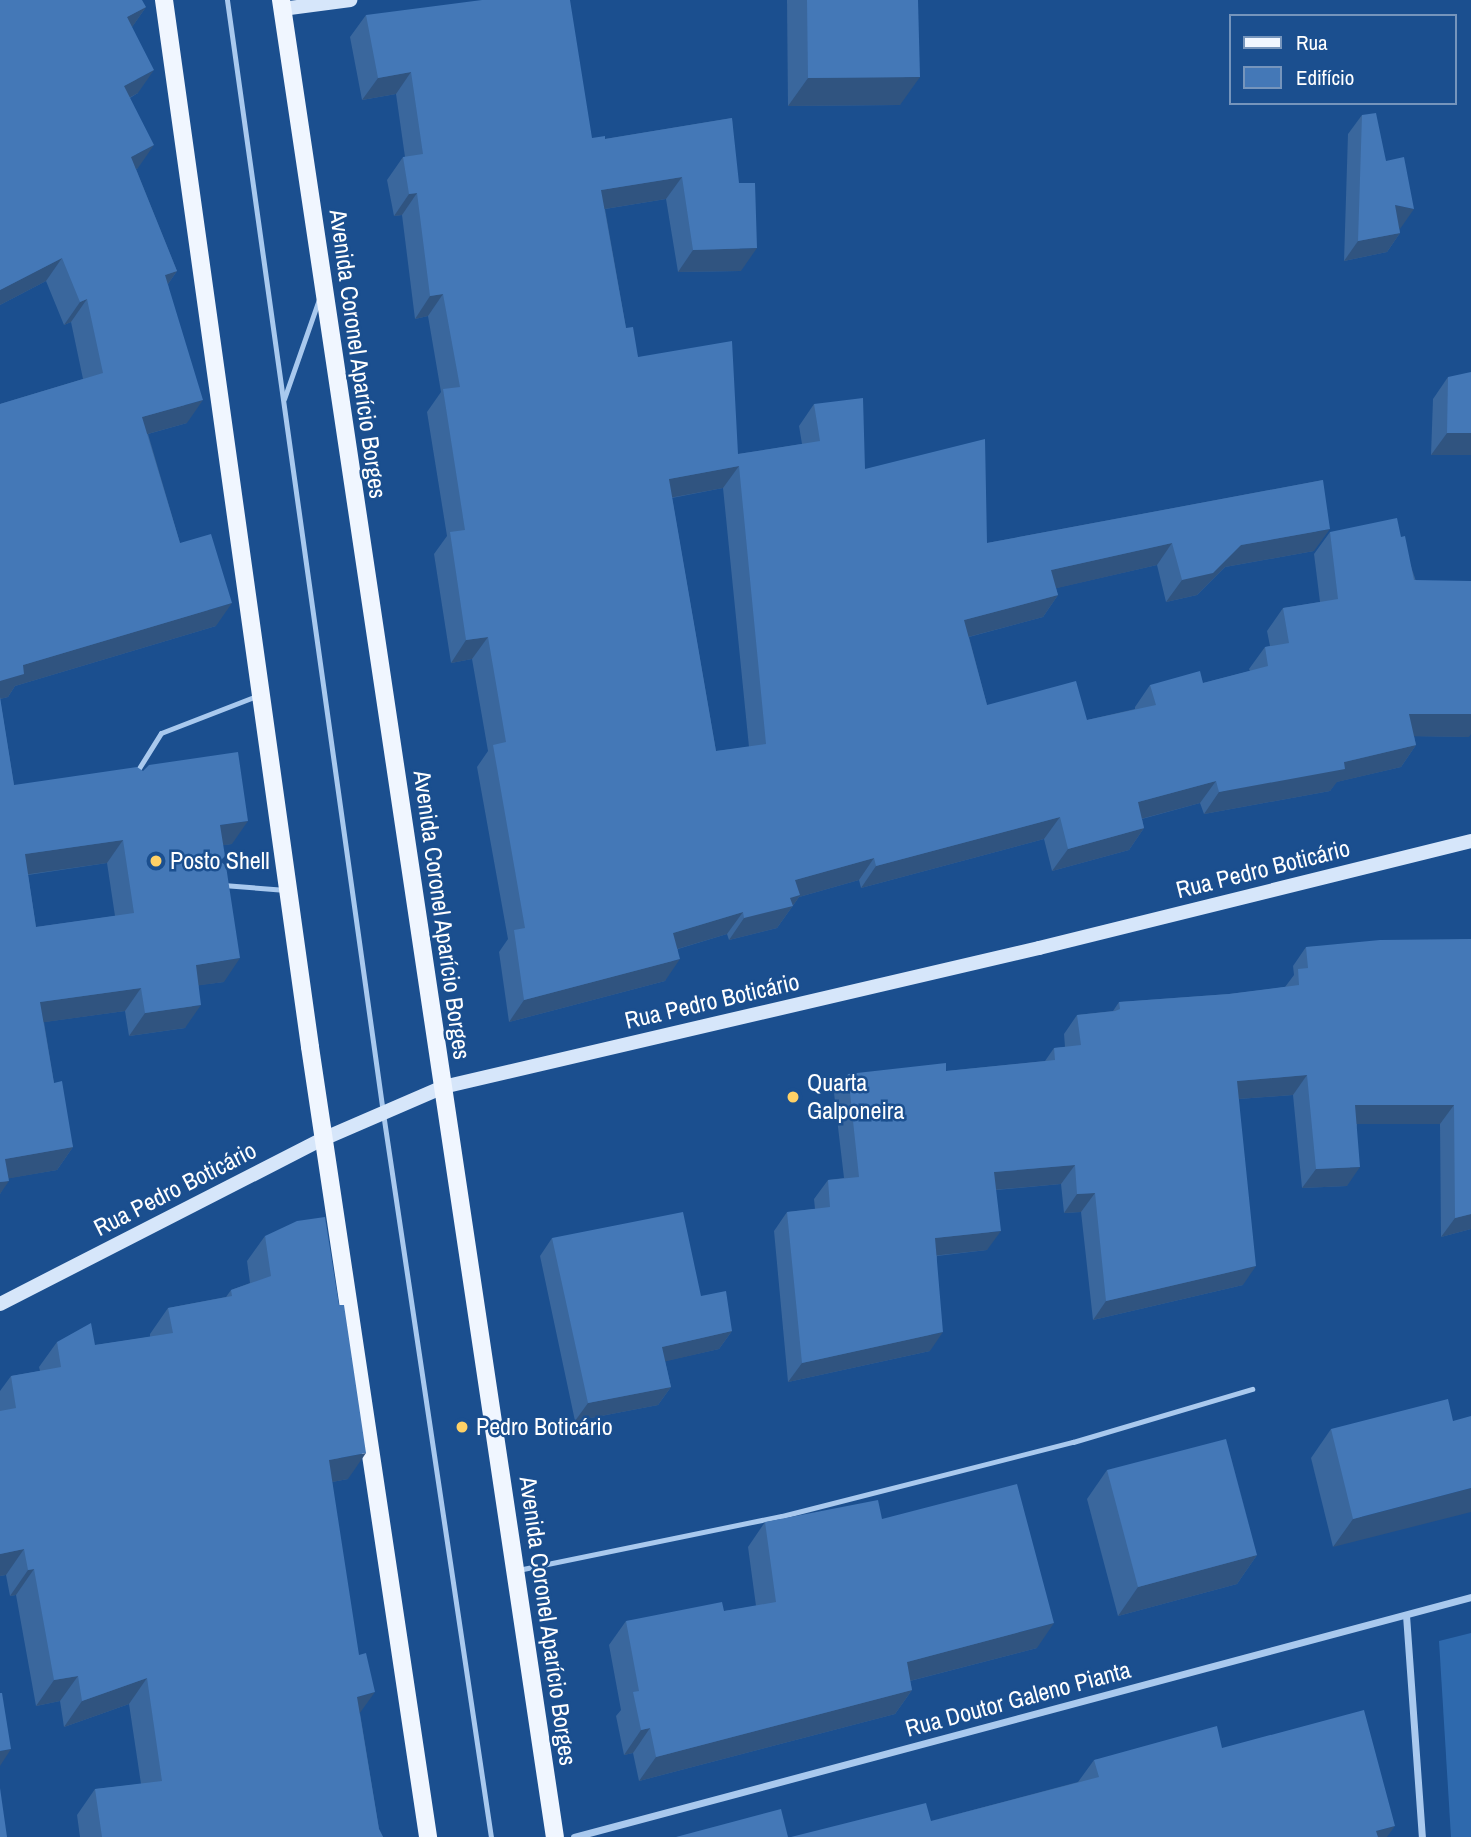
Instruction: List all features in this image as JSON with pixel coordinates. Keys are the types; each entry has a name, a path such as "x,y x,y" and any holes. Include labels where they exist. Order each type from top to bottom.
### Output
{"main road":[{"path":"164,0 323,1139 428,1837"},
{"name":"Avenida Coronel Aparício Borges","path":"281,4 555,1837"}],"street":[{"path":"281,4 350,0"},
{"name":"Rua Pedro Boticário","path":"0,1304 323,1139 443,1087 1039,948 1471,841"},
{"name":"Rua Doutor Galeno Pianta","path":"574,1837 1471,1597"},
{"path":"1406,1615 1422,1837"}],"lane":[{"path":"227,0 383,1113 491,1837"},
{"path":"284,401 324,286"},
{"path":"133,778 161,733 261,694"},
{"path":"209,884 288,890"},
{"path":"516,1570 782,1516 1073,1442 1252,1389"}],"shaded area":[{"path":"1471,1633 1471,1837 1451,1837 1439,1641"}],"building":[{"path":"0,0 142,0 146,7 127,17 154,70 124,86 154,145 131,157 177,271 165,275 203,400 142,417 180,543 211,534 232,603 23,665 24,674 0,681 0,404 103,373 87,299 80,302 62,258 0,290"},
{"path":"482,0 570,0 592,138 605,136 605,139 732,118 739,183 755,183 757,248 693,250 682,177 601,190 626,328 633,327 638,357 732,341 738,454 820,441 814,404 863,398 865,469 985,439 987,543 1323,480 1330,529 1241,545 1213,573 1182,580 1172,543 1051,570 1058,595 964,620 987,705 1076,681 1087,720 1156,705 1150,685 1200,671 1203,683 1268,666 1265,647 1289,643 1283,608 1338,599 1330,532 1397,518 1401,537 1405,536 1414,580 1471,581 1471,714 1409,714 1416,745 1344,762 1345,769 1219,792 1216,781 1138,802 1144,828 1068,849 1060,817 876,866 874,858 795,880 800,895 790,898 793,906 744,918 743,912 673,933 680,959 524,1000 514,930 525,928 493,745 506,742 488,637 466,640 450,532 465,530 443,389 460,387 443,294 430,296 417,193 409,194 403,157 423,154 411,72 378,78 366,15","holes":["739,466 766,744 716,751 669,479"]},
{"path":"807,0 918,0 920,77 808,78"},
{"path":"1376,113 1386,161 1404,157 1414,209 1395,205 1400,233 1358,241 1362,115"},
{"path":"1471,372 1471,433 1447,433 1448,377"},
{"path":"0,697 14,785 137,767 143,771 149,765 238,752 248,821 220,825 225,856 220,861 226,866 240,958 196,965 201,1005 145,1013 141,988 40,1002 54,1083 62,1081 73,1147 5,1159 9,1181 0,1182","holes":["123,840 134,913 36,927 25,854"]},
{"path":"1471,939 1471,1214 1455,1218 1454,1105 1355,1105 1360,1167 1316,1169 1307,1075 1237,1081 1256,1266 1106,1301 1095,1193 1077,1194 1075,1165 994,1172 1001,1231 935,1238 943,1332 802,1363 787,1212 830,1207 828,1180 859,1177 848,1074 946,1063 946,1071 1055,1060 1054,1048 1081,1045 1077,1015 1115,1011 1120,1009 1119,1002 1229,994 1299,985 1298,969 1308,968 1306,947 1380,940"},
{"path":"683,1212 701,1296 726,1291 732,1331 662,1347 671,1387 588,1403 552,1238"},
{"path":"325,1217 339,1305 344,1305 366,1453 329,1460 359,1655 366,1653 375,1692 357,1697 379,1829 383,1837 102,1837 95,1789 162,1781 147,1678 82,1701 78,1676 54,1680 34,1569 28,1570 24,1549 0,1554 0,1411 16,1408 11,1376 61,1367 57,1342 91,1323 95,1345 173,1333 168,1308 232,1296 231,1290 271,1276 265,1236 297,1221"},
{"path":"1448,1399 1453,1421 1471,1416 1471,1488 1353,1519 1331,1429"},
{"path":"1226,1439 1257,1555 1138,1587 1107,1470"},
{"path":"1017,1484 1054,1623 907,1662 912,1690 656,1757 650,1728 641,1730 633,1692 639,1691 626,1621 722,1602 724,1611 776,1602 765,1522 878,1500 882,1519"},
{"path":"0,1693 11,1749 0,1751"},
{"path":"1364,1710 1395,1826 1376,1831 1378,1837 791,1837 926,1803 931,1821 1099,1777 1094,1760 1217,1726 1222,1748"},
{"path":"0,1788 7,1837 0,1837"},
{"path":"781,1809 788,1837 676,1837"}],"place":[{"name":"Posto Shell","path":"156,861"},
{"name":"Quarta Galponeira","path":"793,1097"},
{"name":"Pedro Boticário","path":"462,1427"}]}
